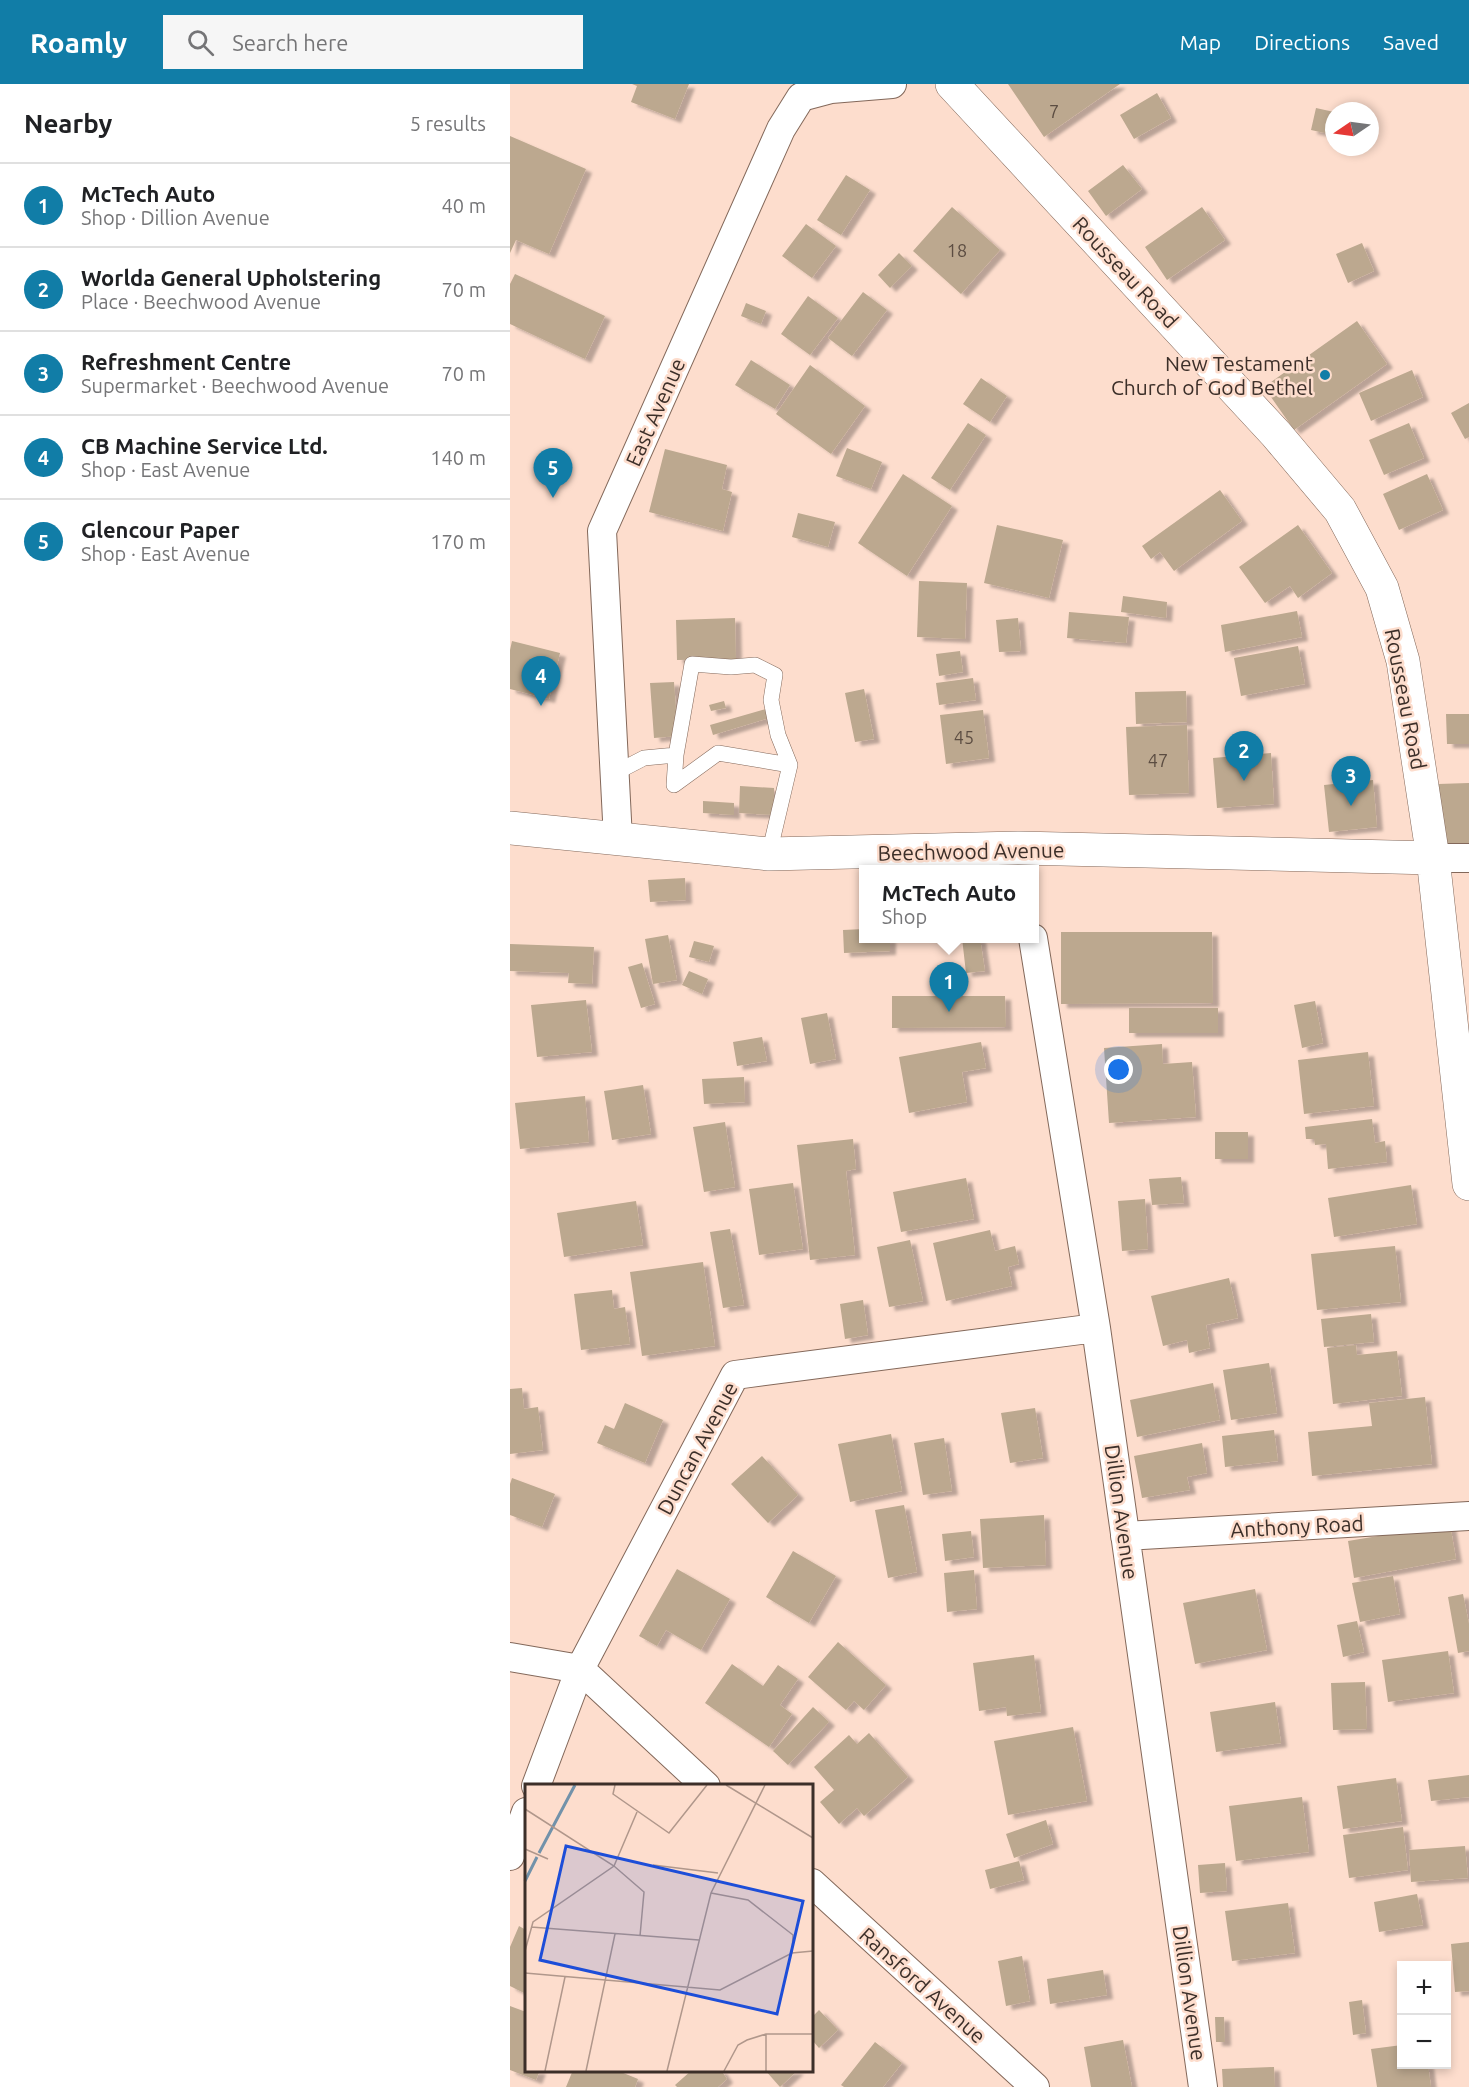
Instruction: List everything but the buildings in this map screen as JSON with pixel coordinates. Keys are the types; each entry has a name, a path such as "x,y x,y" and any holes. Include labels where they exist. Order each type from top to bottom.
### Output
{"street":[{"name":"East Avenue","path":"618,839 602,531 781,129 801,98 831,89 892,84"},
{"name":"Rousseau Road","path":"952,84 1276,434 1341,510 1382,588 1403,661 1433,858 1469,1184"},
{"name":"Beechwood Avenue","path":"510,828 769,854 1021,859 1433,858"},
{"path":"1433,858 1469,858"},
{"name":"Dillion Avenue","path":"1034,943 1096,1328 1203,2087"},
{"name":"Duncan Avenue","path":"536,1784 580,1669 735,1375 1096,1328"},
{"name":"Anthony Road","path":"1125,1536 1469,1516"},
{"path":"510,1657 580,1669 705,1784"},
{"path":"510,1856 525,1815"},
{"name":"Ransford Avenue","path":"813,1884 1035,2087"}],"lane":[{"path":"769,854 790,765 778,735 771,700 775,675 755,665 731,667 692,664 676,755 674,785 718,753 790,765"},
{"path":"615,773 644,758 676,755"}],"place":[{"name":"New Testament Church of God Bethel","path":"1325,375"},
{"name":"Glencour Paper","path":"553,498"},
{"name":"CB Machine Service Ltd.","path":"541,706"},
{"name":"Worlda General Upholstering","path":"1244,781"},
{"name":"Refreshment Centre","path":"1351,806"},
{"name":"McTech Auto","path":"949,1012"}]}
